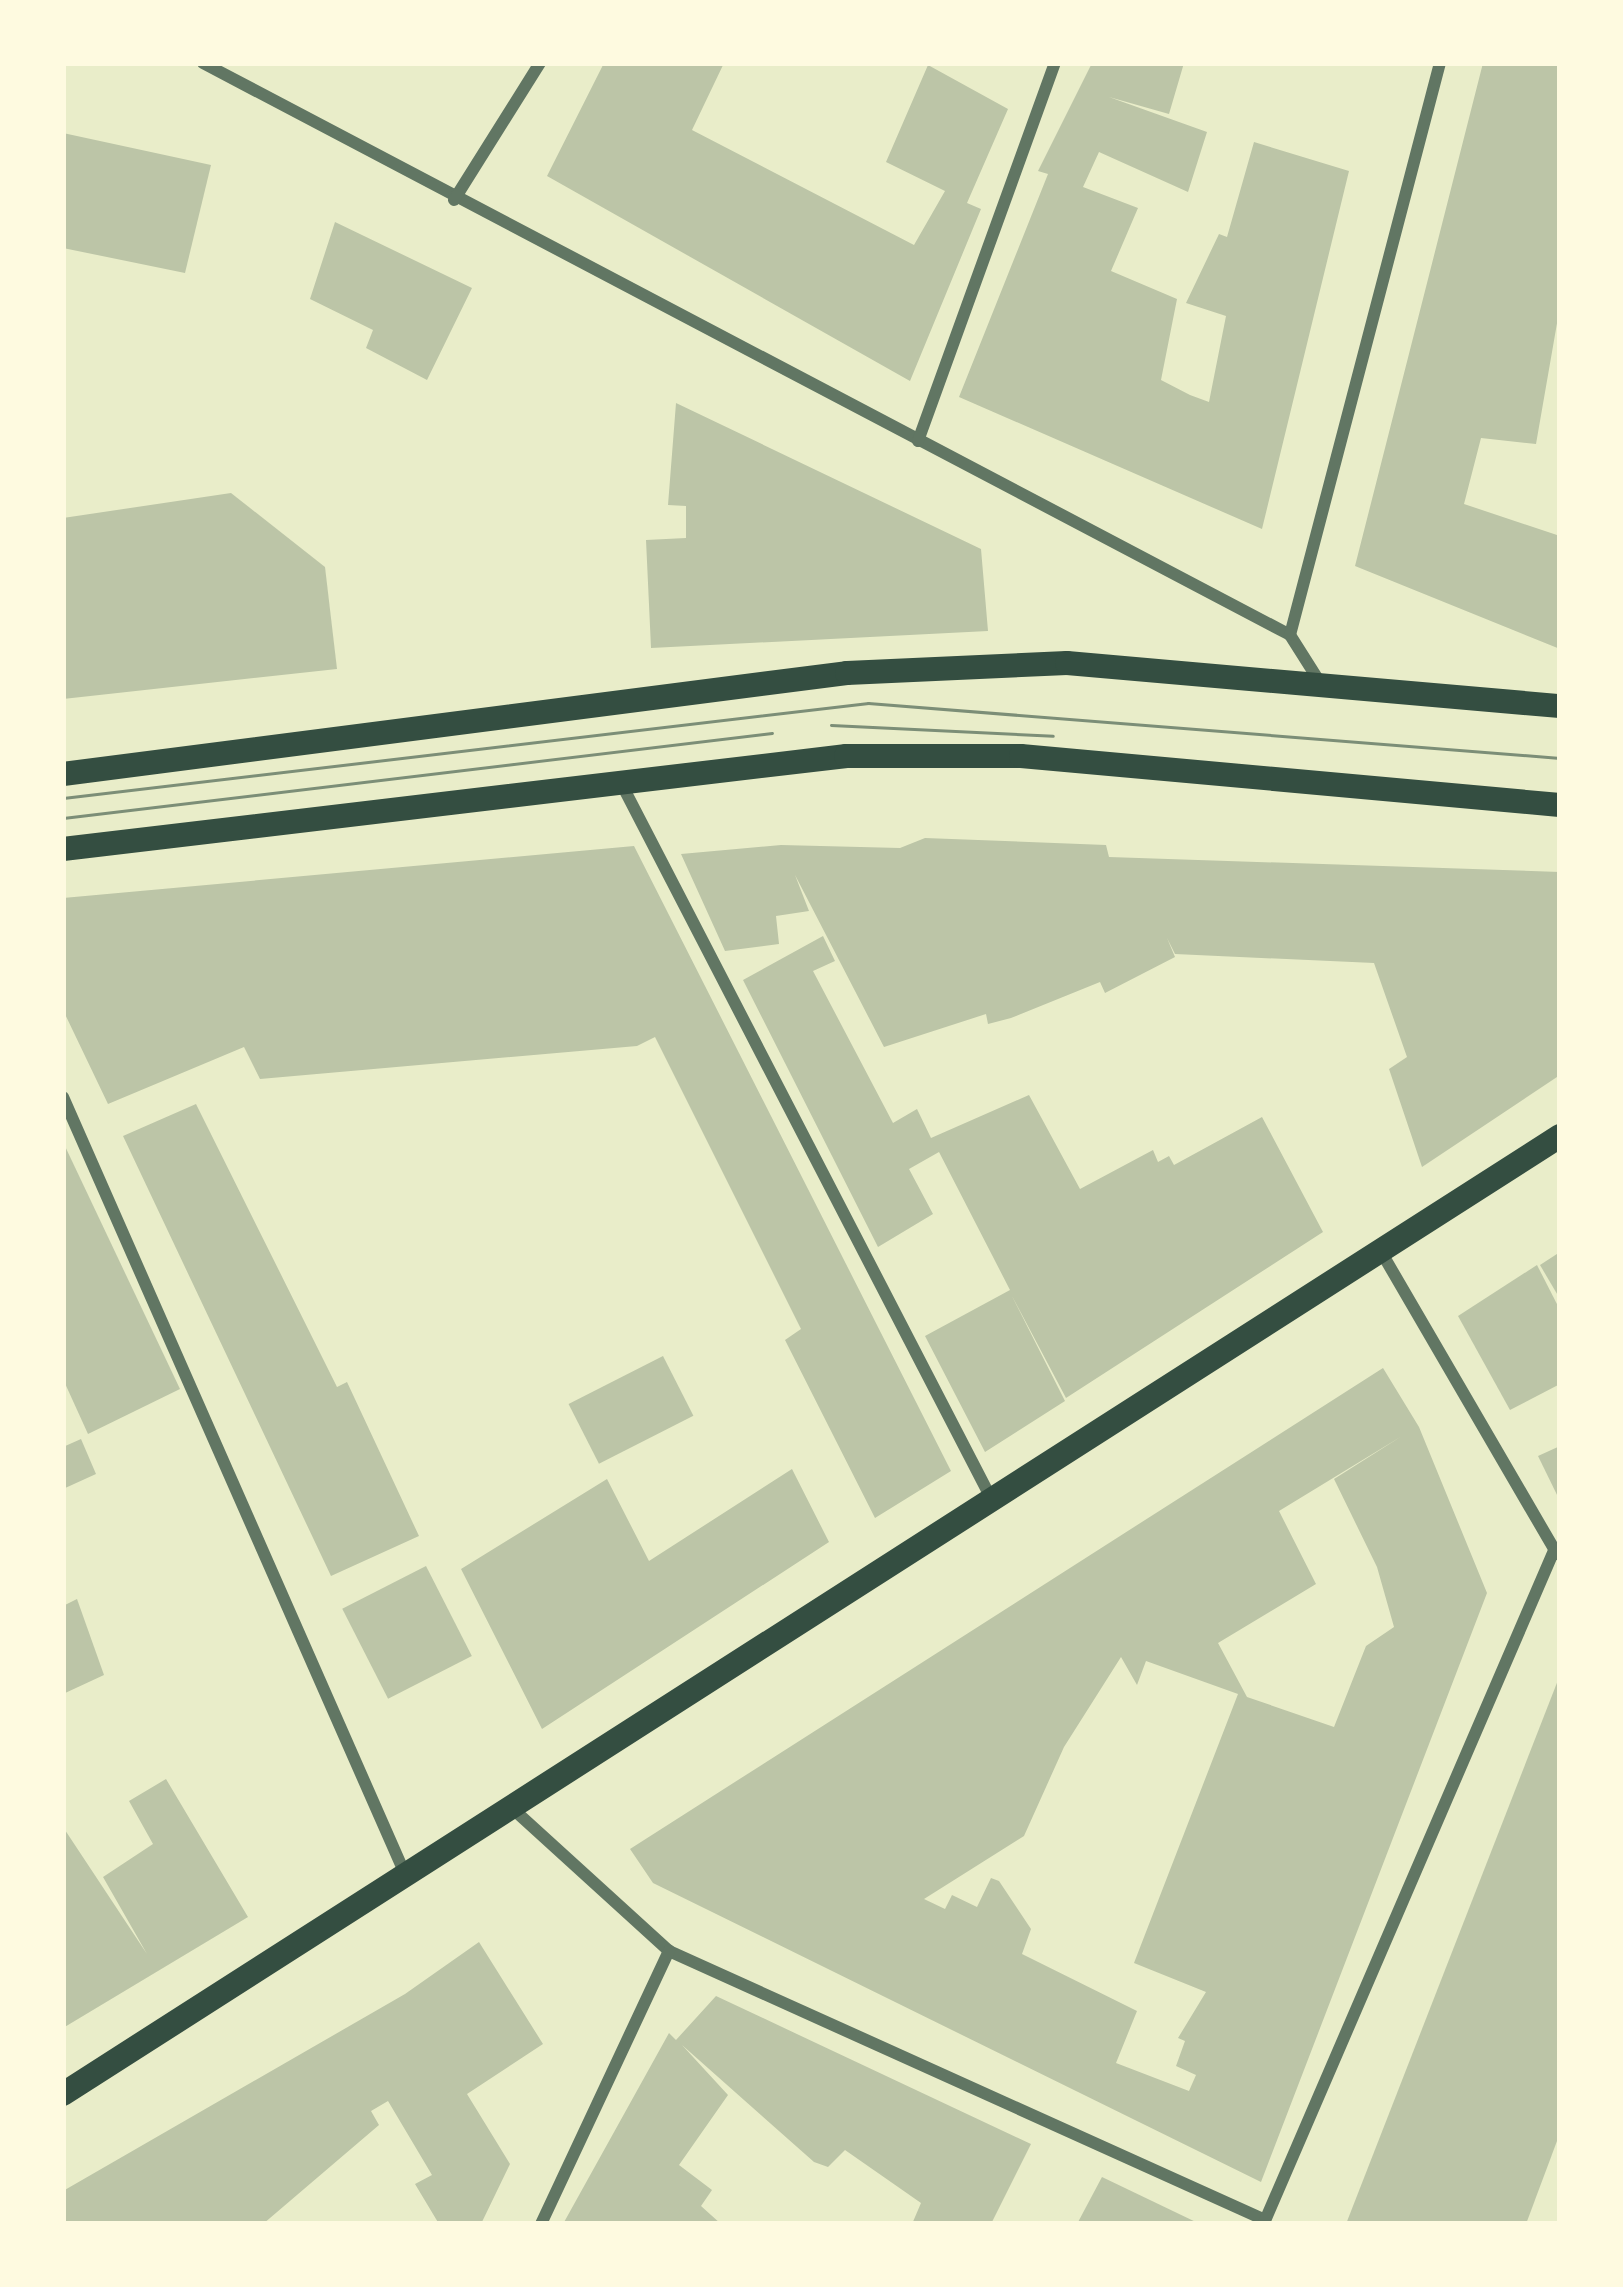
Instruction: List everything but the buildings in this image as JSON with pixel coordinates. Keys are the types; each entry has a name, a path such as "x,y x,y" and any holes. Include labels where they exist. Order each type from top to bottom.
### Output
{"main road":[{"path":"63,774 847,673 1067,663 1560,706"},
{"path":"63,849 846,756 1022,755 1560,805"},
{"path":"63,2094 1383,1255 1560,1136"}],"street":[{"path":"203,63 454,200 1290,635 1321,684"},
{"path":"454,200 540,63"},
{"path":"918,441 1055,63"},
{"path":"1290,635 1440,63"},
{"path":"620,782 994,1503"},
{"path":"63,1097 406,1877"},
{"path":"512,1809 668,1951 1264,2222 1556,1554 1383,1255"},
{"path":"541,2224 668,1951"}],"tram line":[{"path":"63,798 868,703 1560,758"},
{"path":"831,725 1053,736"},
{"path":"63,818 772,733"}]}
